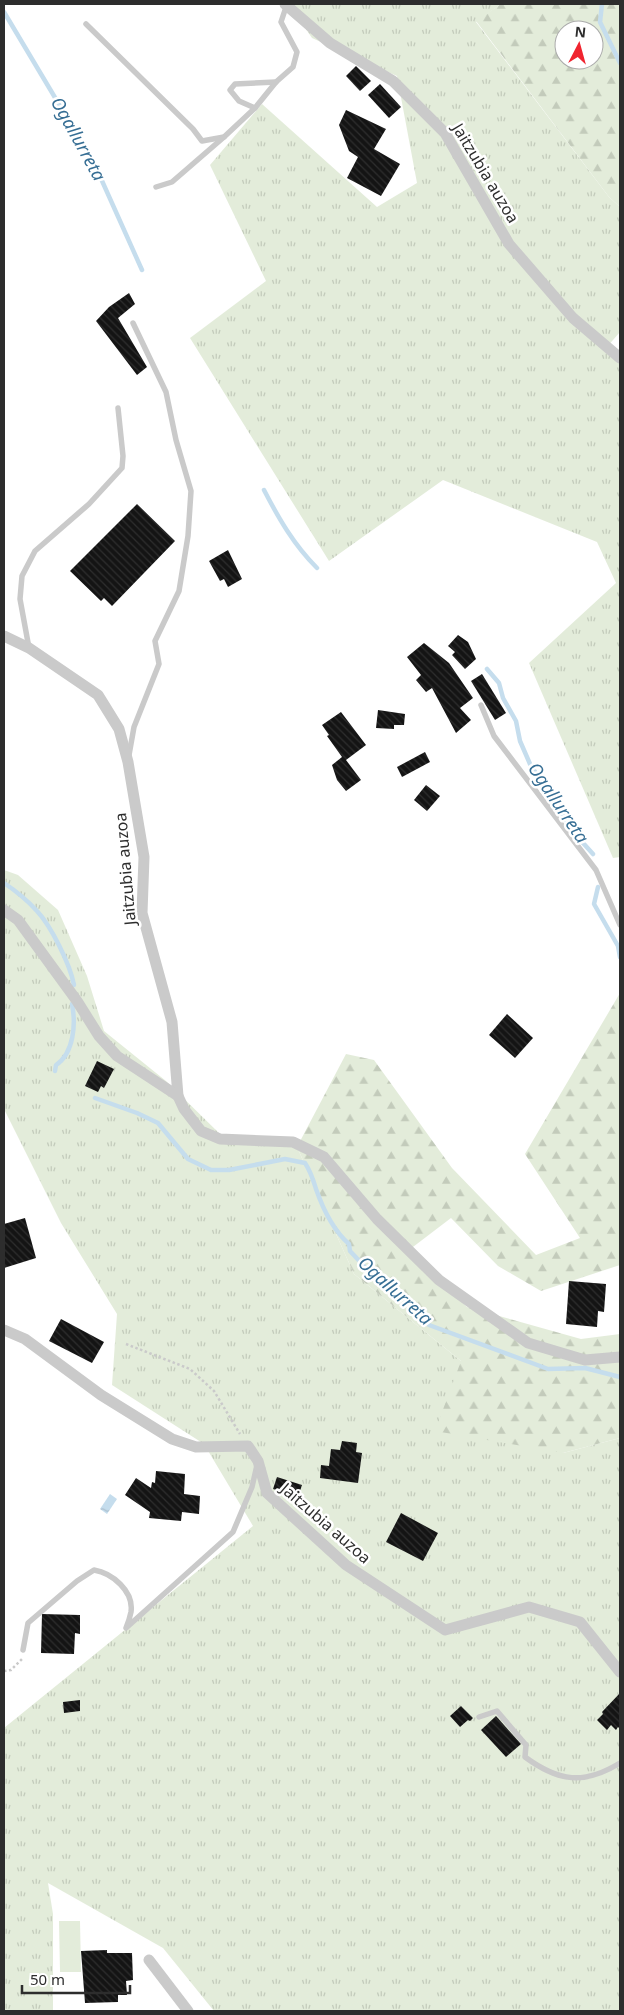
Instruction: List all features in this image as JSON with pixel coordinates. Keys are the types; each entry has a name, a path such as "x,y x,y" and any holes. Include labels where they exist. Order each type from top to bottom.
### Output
{"street":[{"name":"Jaitzubia auzoa","path":"286,6 330,43 393,80 445,133 509,244 573,318 620,358"},
{"name":"Jaitzubia auzoa","path":"4,636 29,648 98,695 119,729 128,762 144,856 142,913 172,1022 178,1096 184,1109 201,1131 220,1139 293,1142 324,1157 377,1219 439,1280 528,1343 585,1360 620,1357"},
{"name":"Jaitzubia auzoa","path":"4,910 18,920 99,1036 117,1056 178,1096"},
{"path":"4,1330 25,1339 101,1395 172,1439 196,1447 248,1446"},
{"name":"Jaitzubia auzoa","path":"248,1446 258,1460 267,1493 346,1566 445,1630 529,1607 580,1622 620,1672"},
{"path":"150,1960 188,2011"}],"lane":[{"path":"156,187 172,182 224,137 255,108 276,82 293,67 297,52 281,22 286,6"},
{"path":"86,24 193,128 202,141 224,137"},
{"path":"255,108 239,101 230,90 235,84 276,82"},
{"path":"128,762 134,727 159,664 155,641 179,591 188,536 191,491 176,440 166,392 133,323"},
{"path":"29,648 20,598 22,576 35,551 89,504 122,468 123,456 118,408"},
{"path":"481,706 494,736 596,870 620,925"},
{"path":"23,1650 28,1623 77,1580 94,1570 106,1572 126,1589 132,1610 126,1628 233,1532 252,1487 258,1460"},
{"path":"479,1718 497,1711 526,1745 525,1757 557,1776 586,1778 606,1772 620,1763"}],"path":[{"path":"126,1344 190,1369 214,1391 248,1446"},
{"path":"4,1671 11,1670 22,1659 23,1650"}],"green space":[{"path":"289,4 501,4 476,22 609,197 620,207 620,332 606,348 620,362 620,857 613,858 529,663 616,583 597,542 443,480 329,561 190,338 266,281 210,165 262,104 377,207 417,183 397,76 312,38"},
{"path":"501,4 620,4 620,207 609,197 476,21"},
{"path":"4,870 18,875 58,910 87,976 104,1031 166,1081 222,1136 297,1147 354,1274 461,1361 563,1453 620,1438 620,2011 214,2011 163,1948 48,1883 53,1914 53,2011 4,2011 4,1728 253,1526 204,1444 112,1385 117,1314 61,1223 4,1109"},
{"path":"620,993 620,1265 541,1291 498,1266 451,1218 409,1250 467,1307 581,1339 620,1334 620,1438 563,1453 435,1431 461,1361 354,1274 297,1147 346,1054 374,1060 452,1168 536,1255 580,1238 525,1154"},
{"path":"59,1921 80,1921 81,1972 60,1972"}],"water":[{"path":"110,1494 117,1499 107,1514 100,1509"}],"building":[{"path":"356,66 371,81 360,91 346,76"},
{"path":"380,84 401,107 389,118 368,95"},
{"path":"346,110 386,129 374,149 400,164 381,196 347,178 358,157 349,151 339,125"},
{"path":"129,293 135,304 118,318 147,367 137,375 96,321 109,307"},
{"path":"137,504 175,541 112,606 104,598 101,601 70,571"},
{"path":"228,550 242,579 228,587 224,579 220,581 209,561"},
{"path":"458,635 468,642 476,659 465,669 452,655 455,652 448,646"},
{"path":"424,643 449,663 473,698 460,708 471,720 456,733 432,688 426,692 416,680 421,675 407,657"},
{"path":"482,674 506,713 495,720 471,681"},
{"path":"378,710 405,714 404,725 394,725 394,729 376,728"},
{"path":"341,712 366,745 346,760 361,780 346,791 337,780 332,765 342,757 327,736 329,735 322,725"},
{"path":"425,752 430,762 402,777 397,767"},
{"path":"426,785 440,796 427,811 414,800"},
{"path":"507,1014 533,1038 515,1058 489,1035"},
{"path":"97,1061 114,1069 104,1088 101,1086 98,1092 85,1086"},
{"path":"25,1218 36,1258 4,1268 4,1224"},
{"path":"569,1281 606,1284 604,1312 598,1311 597,1327 566,1324"},
{"path":"61,1319 104,1342 92,1363 49,1341"},
{"path":"342,1441 357,1443 356,1452 362,1453 358,1483 320,1478 321,1465 329,1466 331,1449 340,1450"},
{"path":"156,1471 185,1474 184,1494 200,1496 199,1514 182,1512 181,1521 149,1518 150,1512 125,1495 136,1478 151,1488 152,1482 155,1483"},
{"path":"277,1477 302,1485 298,1497 273,1489"},
{"path":"401,1513 438,1533 423,1561 386,1542"},
{"path":"42,1614 80,1615 80,1634 75,1633 74,1654 41,1653"},
{"path":"620,1693 620,1729 618,1727 616,1730 611,1725 607,1730 597,1720"},
{"path":"80,1700 80,1711 64,1713 63,1702"},
{"path":"461,1706 473,1718 460,1727 450,1716"},
{"path":"496,1716 521,1744 506,1757 481,1730"},
{"path":"107,1950 107,1953 132,1953 133,1980 126,1981 127,1995 118,1995 118,2002 85,2003 81,1951"}],"waterway":[{"path":"602,4 600,22 620,63"},
{"name":"Ogallurreta","path":"4,12 94,163 142,270"},
{"name":"Ogallurreta","path":"264,490 287,531 317,568"},
{"name":"Ogallurreta","path":"487,669 499,683 503,698 516,721 520,741 530,764 575,834 593,854"},
{"name":"Ogallurreta","path":"4,883 17,892 37,911 54,935 74,985"},
{"name":"Ogallurreta","path":"598,887 594,904 618,946 620,957"},
{"name":"Ogallurreta","path":"55,1071 56,1065 62,1060 70,1046 74,1020 72,1004"},
{"name":"Ogallurreta","path":"95,1098 137,1113 158,1123 188,1159 211,1170 229,1170 285,1159 305,1163 312,1176 325,1212 333,1226 349,1244 350,1251 366,1268 394,1289 429,1325 548,1369 585,1368 620,1377"}]}
